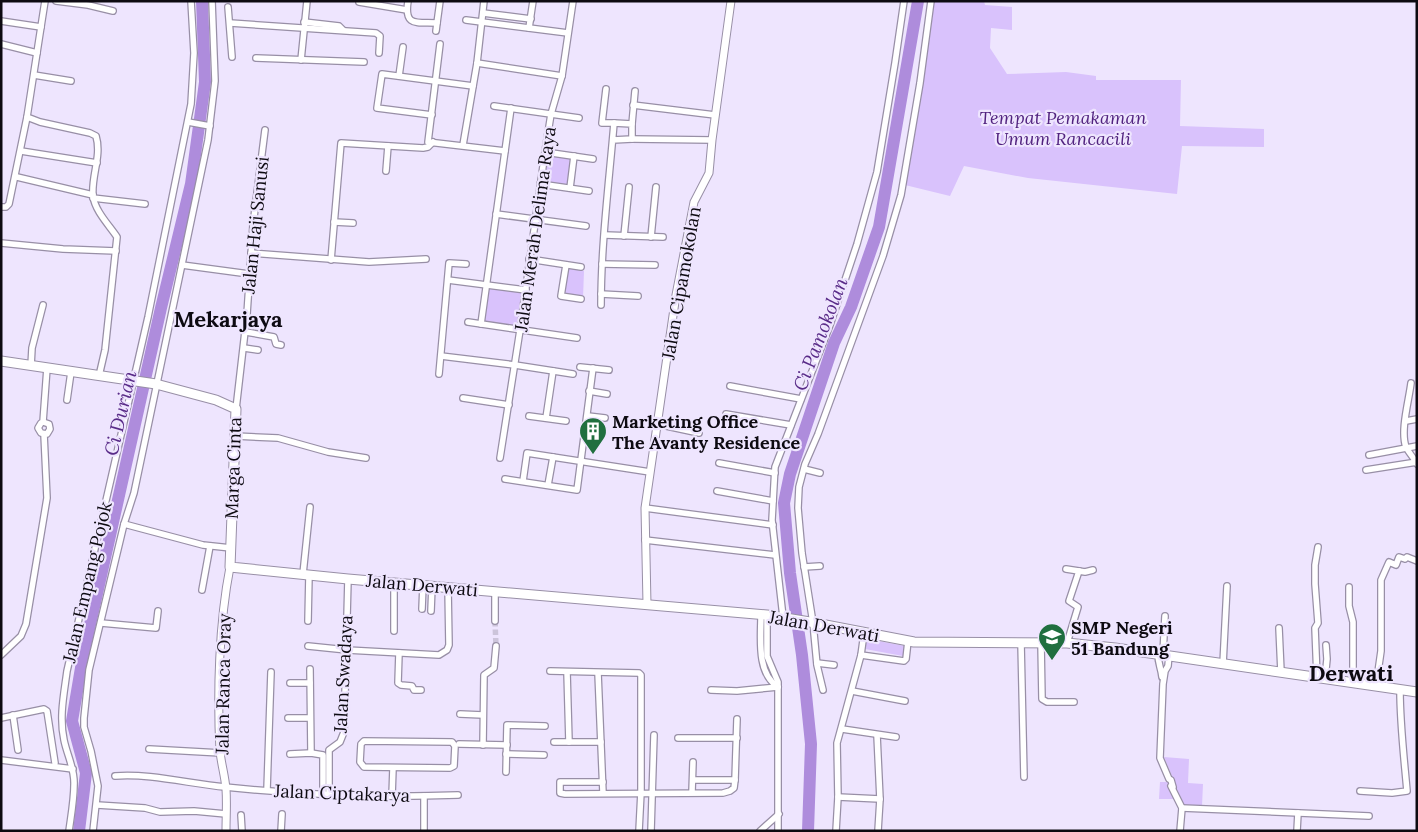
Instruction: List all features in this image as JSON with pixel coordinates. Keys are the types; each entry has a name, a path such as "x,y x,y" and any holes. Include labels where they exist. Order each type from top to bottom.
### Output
{"main road":[{"name":"Marga Cinta","path":"1,361 154,384 216,400 236,409 230,567"},
{"name":"Jalan Derwati","path":"230,567 764,615 908,641 1067,643 1163,654 1417,692"}],"street":[{"path":"1,207 6,207 9,204 28,117 45,1"},
{"path":"56,1 114,10"},
{"name":"Jalan Empang Pojok","path":"69,831 74,785 73,770 64,742 62,727 62,709 67,671 136,381 190,123 194,53 192,1"},
{"path":"93,831 98,786 84,727 89,670 124,524 134,493 154,384 182,265 208,125 215,81 212,1"},
{"path":"301,60 307,1"},
{"path":"408,1 407,17 411,22 437,23"},
{"path":"436,32 440,1"},
{"path":"464,146 484,1"},
{"path":"530,28 533,1"},
{"name":"Jalan Merah Delima Raya","path":"500,458 526,290 534,219 551,114 562,76 573,1"},
{"name":"Jalan Cipamokolan","path":"642,604 645,508 676,295 694,202 709,172 709,140 712,115 731,1"},
{"path":"785,618 775,555 773,525 772,501 778,458 830,325 857,244 877,172 904,1"},
{"path":"823,690 817,663 804,567 798,508 799,487 883,256 901,195 920,83 931,1"},
{"path":"359,2 407,10"},
{"path":"228,7 232,57"},
{"path":"483,13 531,19"},
{"path":"1,20 41,27"},
{"path":"466,20 568,34"},
{"path":"230,23 304,25 376,33 380,36 379,53"},
{"path":"1,44 37,53"},
{"path":"440,44 428,142 504,151"},
{"path":"399,76 403,47"},
{"path":"256,58 364,62"},
{"path":"476,63 562,76"},
{"path":"432,115 377,108 382,74 473,86"},
{"path":"34,75 71,81"},
{"path":"606,89 602,123 632,124"},
{"path":"632,139 635,91"},
{"path":"494,106 580,118"},
{"path":"633,106 712,115"},
{"path":"481,324 511,108"},
{"path":"28,117 40,122 94,134 97,140 97,163 93,197 98,209 117,237 105,350 99,376"},
{"path":"190,123 208,125"},
{"path":"601,305 602,264 614,123"},
{"name":"Jalan Haji Sanusi","path":"236,409 246,332 250,253 265,130"},
{"path":"613,140 709,140"},
{"path":"331,260 341,143 423,148 428,147 433,142"},
{"path":"386,171 388,146"},
{"path":"21,151 97,163"},
{"path":"545,152 593,159"},
{"path":"570,188 574,156"},
{"path":"17,177 93,197 145,204"},
{"path":"540,184 589,190"},
{"path":"651,237 656,187"},
{"path":"624,236 628,188"},
{"path":"496,214 586,226"},
{"path":"334,222 353,223"},
{"path":"605,235 663,237"},
{"path":"1,243 63,249 116,251"},
{"path":"250,253 331,260 390,262 426,260"},
{"path":"529,259 581,268"},
{"path":"439,374 449,263 466,264"},
{"path":"602,264 655,266"},
{"path":"182,265 249,274"},
{"path":"566,265 561,296 580,299"},
{"path":"448,280 526,290"},
{"path":"601,294 638,296"},
{"path":"31,366 32,348 42,305"},
{"path":"468,322 577,338"},
{"path":"246,332 274,337 276,344 281,345"},
{"path":"244,348 258,350"},
{"path":"441,356 573,374"},
{"path":"580,367 610,370"},
{"path":"1,655 21,636 26,624 47,498 44,434 49,432 50,426 43,422 48,368"},
{"path":"506,479 577,490 588,416 586,411 592,368"},
{"path":"546,418 553,371"},
{"path":"67,400 71,372"},
{"path":"1366,470 1417,463 1406,448 1406,421 1411,383"},
{"path":"730,386 801,399"},
{"path":"589,391 607,394"},
{"path":"463,398 509,405"},
{"path":"726,414 791,425"},
{"path":"529,416 566,421"},
{"path":"588,416 605,418"},
{"path":"1406,421 1417,419"},
{"path":"657,424 699,433"},
{"path":"235,436 278,438 328,452 366,458"},
{"path":"1369,455 1417,446"},
{"path":"523,481 527,453 650,472"},
{"path":"548,485 553,457"},
{"path":"719,463 775,474"},
{"path":"804,469 820,473"},
{"path":"717,491 772,501"},
{"path":"308,622 306,575 310,507"},
{"path":"645,508 773,525"},
{"path":"124,524 180,540 231,548"},
{"path":"645,540 775,555"},
{"path":"202,590 210,546"},
{"path":"1318,547 1315,574 1318,623 1315,628 1315,635 1321,678"},
{"path":"1376,686 1381,651 1380,589 1383,575 1389,562 1396,565 1398,557 1406,559 1407,557 1417,561"},
{"path":"804,567 820,566"},
{"name":"Jalan Ranca Oray","path":"225,829 226,787 220,753 221,632 230,567"},
{"path":"1066,569 1080,572 1094,570"},
{"path":"1067,643 1078,607 1069,601 1080,572"},
{"name":"Jalan Swadaya","path":"326,795 329,750 340,742 344,732 348,579"},
{"path":"394,583 394,631"},
{"path":"422,609 427,586"},
{"path":"427,586 431,612"},
{"path":"1223,664 1227,586"},
{"path":"1350,586 1349,606 1353,622 1353,683"},
{"path":"308,646 439,656 447,650 449,639 448,588"},
{"path":"496,591 496,622"},
{"path":"101,623 156,628 158,611"},
{"path":"764,615 761,646 763,664 771,683 778,687"},
{"path":"1163,684 1158,665 1163,654 1165,616"},
{"path":"1279,628 1281,672"},
{"path":"836,831 838,734 842,729 852,691 861,655 864,633"},
{"path":"861,655 904,661 908,641"},
{"path":"1021,643 1024,777"},
{"path":"1041,643 1042,699 1047,702 1074,702"},
{"path":"1321,678 1327,658 1326,645"},
{"path":"483,745 484,675 494,668 496,646"},
{"path":"399,653 398,683 412,686 414,690 421,690"},
{"path":"1163,654 1168,666 1165,671 1163,684 1160,758 1182,808 1180,831"},
{"path":"817,663 834,665"},
{"path":"310,669 311,753"},
{"path":"550,671 639,673 641,675 639,831"},
{"path":"267,790 271,672"},
{"path":"568,672 570,742"},
{"path":"598,673 603,793"},
{"path":"290,683 310,683"},
{"path":"712,690 737,691 778,687"},
{"path":"778,687 778,831"},
{"path":"1360,791 1392,793 1407,791 1400,716 1400,690"},
{"path":"852,691 904,701"},
{"path":"1,718 44,709 47,711 55,763"},
{"path":"460,714 483,715"},
{"path":"13,715 18,750"},
{"path":"288,718 310,718"},
{"path":"603,782 560,782 559,791 565,794 641,792 723,793 730,791 735,787 737,719"},
{"path":"506,772 507,725 545,726"},
{"path":"842,729 896,737"},
{"path":"651,831 654,735"},
{"path":"877,735 880,799 878,831"},
{"path":"678,738 737,738"},
{"path":"363,741 450,742 455,746 454,766 450,768 393,768 362,766 360,762 361,743 363,741"},
{"path":"554,742 601,742"},
{"path":"459,744 507,745"},
{"path":"149,749 220,753"},
{"path":"290,754 311,753 323,755 326,795"},
{"path":"506,754 544,755"},
{"path":"1,760 73,770"},
{"path":"692,792 693,762"},
{"path":"392,796 393,768"},
{"name":"Jalan Ciptakarya","path":"115,776 137,776 226,787 326,795 458,795"},
{"path":"693,780 735,780"},
{"path":"424,796 424,831"},
{"path":"838,798 880,799"},
{"path":"97,805 144,808 160,812 194,811 226,814"},
{"path":"1182,808 1369,816"},
{"path":"1298,813 1298,831"},
{"path":"282,814 282,831"},
{"path":"760,831 779,814"},
{"path":"241,815 242,831"}],"green space":[{"name":"Tempat Pemakaman Umum Rancacili","path":"933,1 984,1 985,5 1012,7 1012,30 991,28 990,48 1007,74 1066,72 1096,76 1096,80 1181,80 1180,126 1264,129 1264,147 1182,146 1177,194 1028,178 964,166 950,196 905,185 933,14"},
{"path":"547,154 571,158 567,185 542,181"},
{"path":"568,268 584,271 583,298 564,295"},
{"path":"488,287 523,291 518,328 483,323"},
{"path":"867,639 905,646 903,656 865,649"},
{"path":"1164,757 1189,759 1188,783 1203,784 1202,806 1183,806 1180,799 1159,799 1160,782 1166,782 1172,776"}],"waterway":[{"name":"Ci Durian","path":"79,831 86,773 72,721 83,656 161,308 191,184 205,82 202,1"},
{"name":"Ci Pamokolan","path":"808,831 811,744 802,655 790,573 784,503 790,474 834,343 851,307 879,227 918,1"}],"tunnel":[{"path":"495,621 496,646"}],"place":[{"name":"Marketing Office The Avanty Residence","path":"593,455"},
{"name":"SMP Negeri 51 Bandung","path":"1052,661"}],"district":[{"name":"Mekarjaya","path":"228,319"},
{"name":"Derwati","path":"1351,673"}]}
